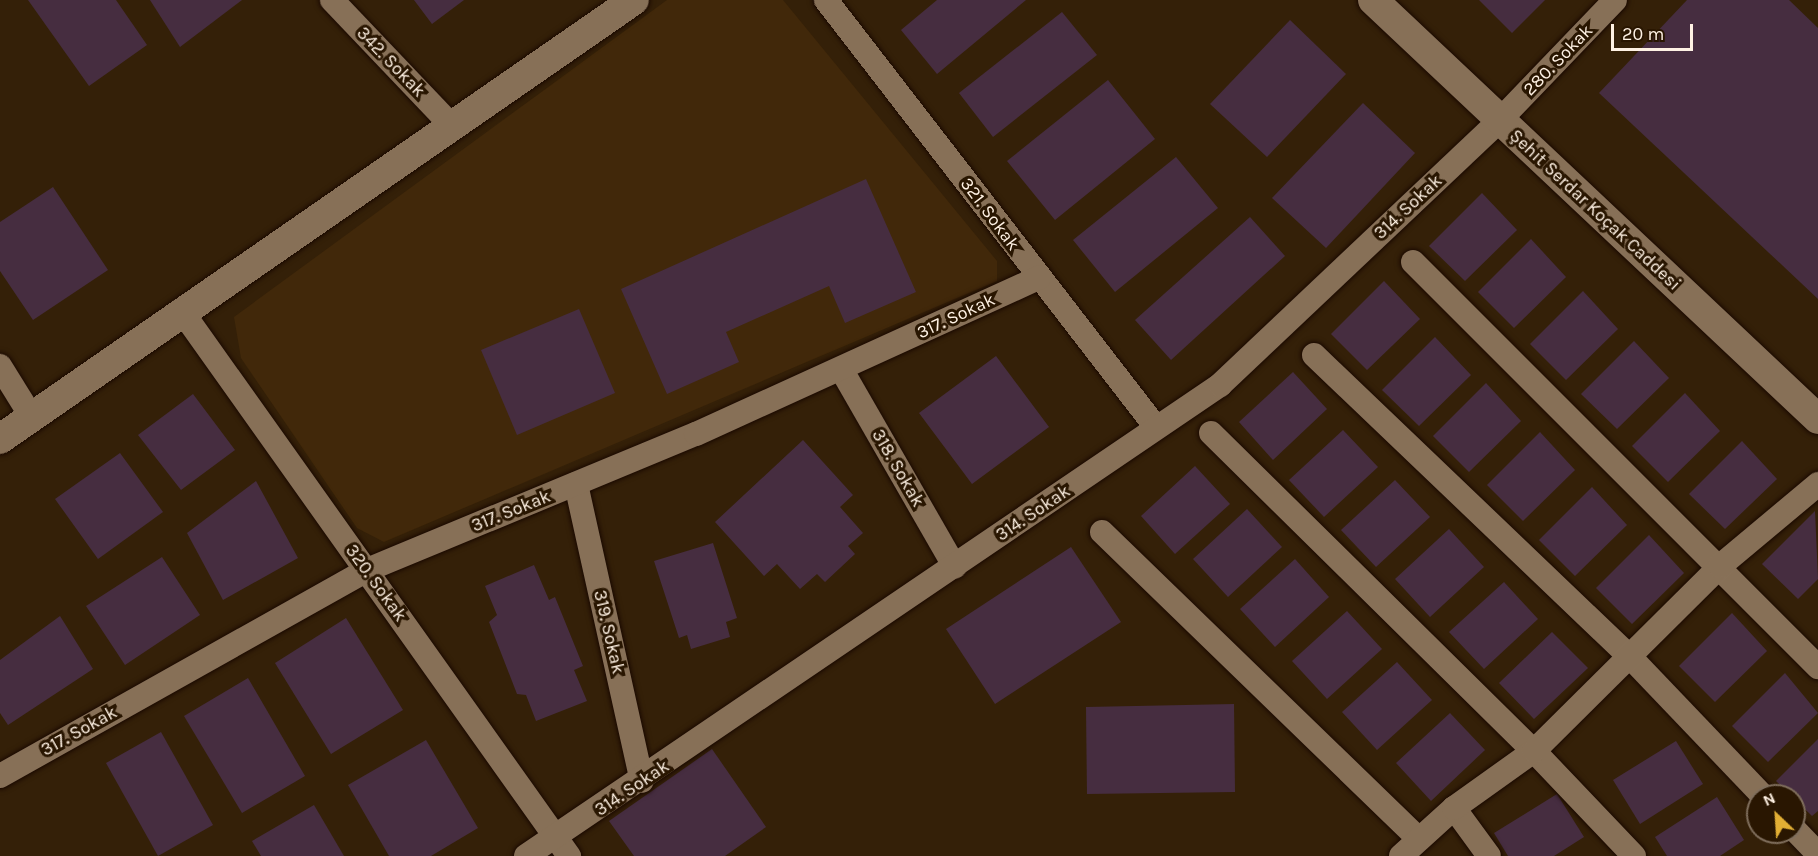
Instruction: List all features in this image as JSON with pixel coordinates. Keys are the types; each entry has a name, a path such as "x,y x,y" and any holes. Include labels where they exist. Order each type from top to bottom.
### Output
{"street":[{"name":"342. Sokak","path":"332,0 450,124"},
{"path":"0,439 181,310 634,0"},
{"name":"321. Sokak","path":"826,0 1155,426"},
{"name":"Şehit Serdar Koçak Caddesi","path":"1373,0 1818,419"},
{"name":"280. Sokak","path":"1500,120 1615,0"},
{"name":"314. Sokak","path":"526,856 564,846 642,781 955,567 1155,426 1220,385 1500,120"},
{"path":"1413,262 1720,566 1818,668"},
{"name":"317. Sokak","path":"0,776 368,570 576,484 841,369 1039,278"},
{"name":"320. Sokak","path":"181,310 564,846"},
{"path":"1314,355 1632,659 1752,784"},
{"path":"0,366 31,416"},
{"name":"318. Sokak","path":"841,369 955,567"},
{"path":"1210,433 1534,750 1634,856"},
{"name":"319. Sokak","path":"576,484 642,781"},
{"path":"1401,856 1454,808 1534,750 1632,659 1720,566 1818,484"},
{"path":"1102,532 1419,839"},
{"path":"1454,808 1489,856"},
{"path":"1806,842 1818,854"}],"shaded area":[{"path":"667,0 783,0 997,261 997,281 384,542 357,528 241,358 234,317"}],"building":[{"path":"28,0 116,0 147,45 89,86"},
{"path":"150,0 242,0 180,47"},
{"path":"414,0 464,0 432,24"},
{"path":"937,0 1026,0 937,74 901,30"},
{"path":"1479,0 1545,0 1512,33"},
{"path":"1687,0 1789,0 1818,28 1818,299 1599,93"},
{"path":"1062,12 1097,55 993,137 959,93"},
{"path":"1290,20 1346,74 1267,157 1210,104"},
{"path":"1108,80 1155,139 1055,220 1007,161"},
{"path":"1363,103 1415,153 1326,248 1272,198"},
{"path":"1176,157 1218,208 1115,292 1073,240"},
{"path":"866,179 916,292 845,323 829,286 726,332 739,362 667,394 621,289"},
{"path":"53,187 108,270 33,320 0,271 0,222"},
{"path":"1482,193 1517,230 1465,281 1429,246"},
{"path":"1250,217 1285,256 1171,360 1135,320"},
{"path":"1531,239 1566,277 1514,328 1478,292"},
{"path":"1384,281 1420,319 1367,370 1331,334"},
{"path":"1583,291 1618,329 1566,380 1530,344"},
{"path":"579,309 615,393 517,435 481,350"},
{"path":"1435,337 1471,375 1419,426 1382,390"},
{"path":"1634,341 1669,378 1617,429 1581,394"},
{"path":"996,356 1049,427 972,484 919,413"},
{"path":"1293,372 1327,409 1273,460 1239,422"},
{"path":"1486,383 1521,421 1469,472 1433,436"},
{"path":"1685,393 1720,431 1668,482 1632,446"},
{"path":"193,394 235,450 181,490 138,435"},
{"path":"1343,430 1378,467 1324,517 1289,480"},
{"path":"1540,432 1575,470 1523,521 1487,485"},
{"path":"803,440 853,495 840,507 863,533 848,546 855,554 825,582 817,574 800,589 777,564 764,576 715,522"},
{"path":"1742,441 1777,479 1725,529 1689,494"},
{"path":"120,453 163,512 98,559 55,499"},
{"path":"1195,466 1230,504 1175,554 1141,516"},
{"path":"1395,480 1430,517 1376,567 1341,530"},
{"path":"256,481 298,558 223,600 187,533"},
{"path":"1592,487 1627,525 1575,576 1539,540"},
{"path":"1247,509 1282,547 1228,597 1193,559"},
{"path":"1815,511 1818,579 1798,599 1762,564"},
{"path":"1449,529 1484,567 1430,617 1395,579"},
{"path":"1649,535 1684,573 1632,624 1596,588"},
{"path":"713,543 737,618 726,622 730,637 691,649 687,635 679,638 654,561"},
{"path":"1071,547 1121,622 995,704 946,629"},
{"path":"162,557 200,615 125,665 86,606"},
{"path":"1295,559 1329,597 1275,647 1240,609"},
{"path":"534,565 549,600 555,597 583,666 574,670 587,701 536,721 526,695 517,694 489,622 497,615 485,586"},
{"path":"1504,582 1538,619 1484,669 1449,632"},
{"path":"1347,611 1382,649 1327,699 1292,661"},
{"path":"1732,613 1767,651 1715,702 1679,666"},
{"path":"60,616 93,669 8,725 0,713 0,660"},
{"path":"346,618 403,710 331,754 275,663"},
{"path":"1552,632 1588,668 1534,719 1499,683"},
{"path":"1397,662 1432,700 1377,750 1342,712"},
{"path":"1785,673 1818,713 1768,762 1732,726"},
{"path":"248,678 305,776 242,813 184,716"},
{"path":"1234,704 1235,792 1087,794 1086,707"},
{"path":"1450,713 1485,750 1431,801 1396,763"},
{"path":"161,732 213,825 158,856 106,763"},
{"path":"1818,739 1818,811 1812,816 1806,810 1806,784 1779,784 1776,781"},
{"path":"426,740 478,828 431,856 389,856 348,785"},
{"path":"1676,741 1703,784 1640,824 1613,780"},
{"path":"712,749 766,827 725,856 634,856 609,821"},
{"path":"1557,794 1584,837 1554,856 1508,856 1494,833"},
{"path":"1717,797 1744,840 1720,856 1667,856 1655,837"},
{"path":"314,805 344,856 261,856 252,841"}]}
